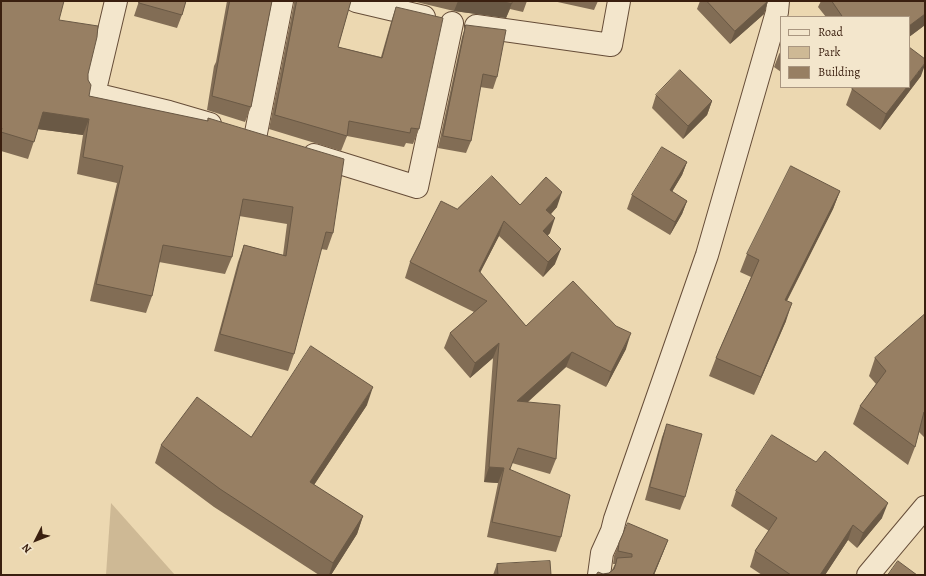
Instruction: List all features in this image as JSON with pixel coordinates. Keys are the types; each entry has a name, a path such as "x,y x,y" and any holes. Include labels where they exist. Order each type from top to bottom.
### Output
{"street":[{"path":"116,1 94,94 169,112 263,140 282,1"},
{"path":"356,1 452,23 611,45 619,1"},
{"path":"599,575 602,553 612,531 707,254 777,12 778,1"},
{"path":"292,149 416,186 452,23"},
{"path":"868,575 925,507"}],"green space":[{"path":"111,503 175,575 106,575"}],"building":[{"path":"1,1 64,1 59,20 98,26 97,37 88,74 88,80 91,85 89,96 208,121 208,118 344,159 333,233 326,232 294,354 220,334 244,245 286,256 293,207 243,199 232,257 163,245 152,296 96,284 123,166 83,157 89,119 43,112 34,142 1,132"},
{"path":"140,1 186,1 182,15 139,3"},
{"path":"230,1 272,1 251,107 212,96"},
{"path":"297,1 351,1 338,47 382,58 396,7 443,18 419,129 411,128 410,133 349,121 347,136 275,115"},
{"path":"496,1 512,1 512,3"},
{"path":"707,1 768,1 735,31"},
{"path":"832,1 925,1 925,14 910,25 910,16 842,16"},
{"path":"466,25 506,30 497,77 483,74 471,141 443,136"},
{"path":"910,48 925,59 925,63 910,83"},
{"path":"680,70 712,101 688,126 656,95"},
{"path":"854,88 906,88 886,114 852,89"},
{"path":"662,147 687,162 670,190 687,201 675,222 632,195"},
{"path":"791,166 840,191 785,300 792,303 761,377 716,358 759,260 747,254"},
{"path":"492,176 520,205 546,177 562,192 546,210 555,218 543,231 561,249 548,262 504,221 479,271 526,326 573,281 616,326 631,333 611,372 572,352 517,401 560,405 556,459 518,448 509,469 570,495 561,537 492,522 504,468 489,467 499,343 475,363 450,333 487,301 410,262 441,201 457,209"},
{"path":"925,314 925,414 924,412 915,447 860,406 886,371 875,358"},
{"path":"311,346 373,387 310,482 363,516 333,563 220,489 161,445 197,397 251,437"},
{"path":"667,424 702,434 685,497 650,487"},
{"path":"772,435 816,462 825,451 888,503 863,533 853,525 820,575 791,575 755,551 777,518 736,491"},
{"path":"628,523 668,540 653,575 596,575 598,572 603,574 609,573 614,569 617,558 632,557 632,554 618,551 619,543"},
{"path":"550,561 551,575 498,575 497,564"},
{"path":"898,561 917,575 888,575"}]}
